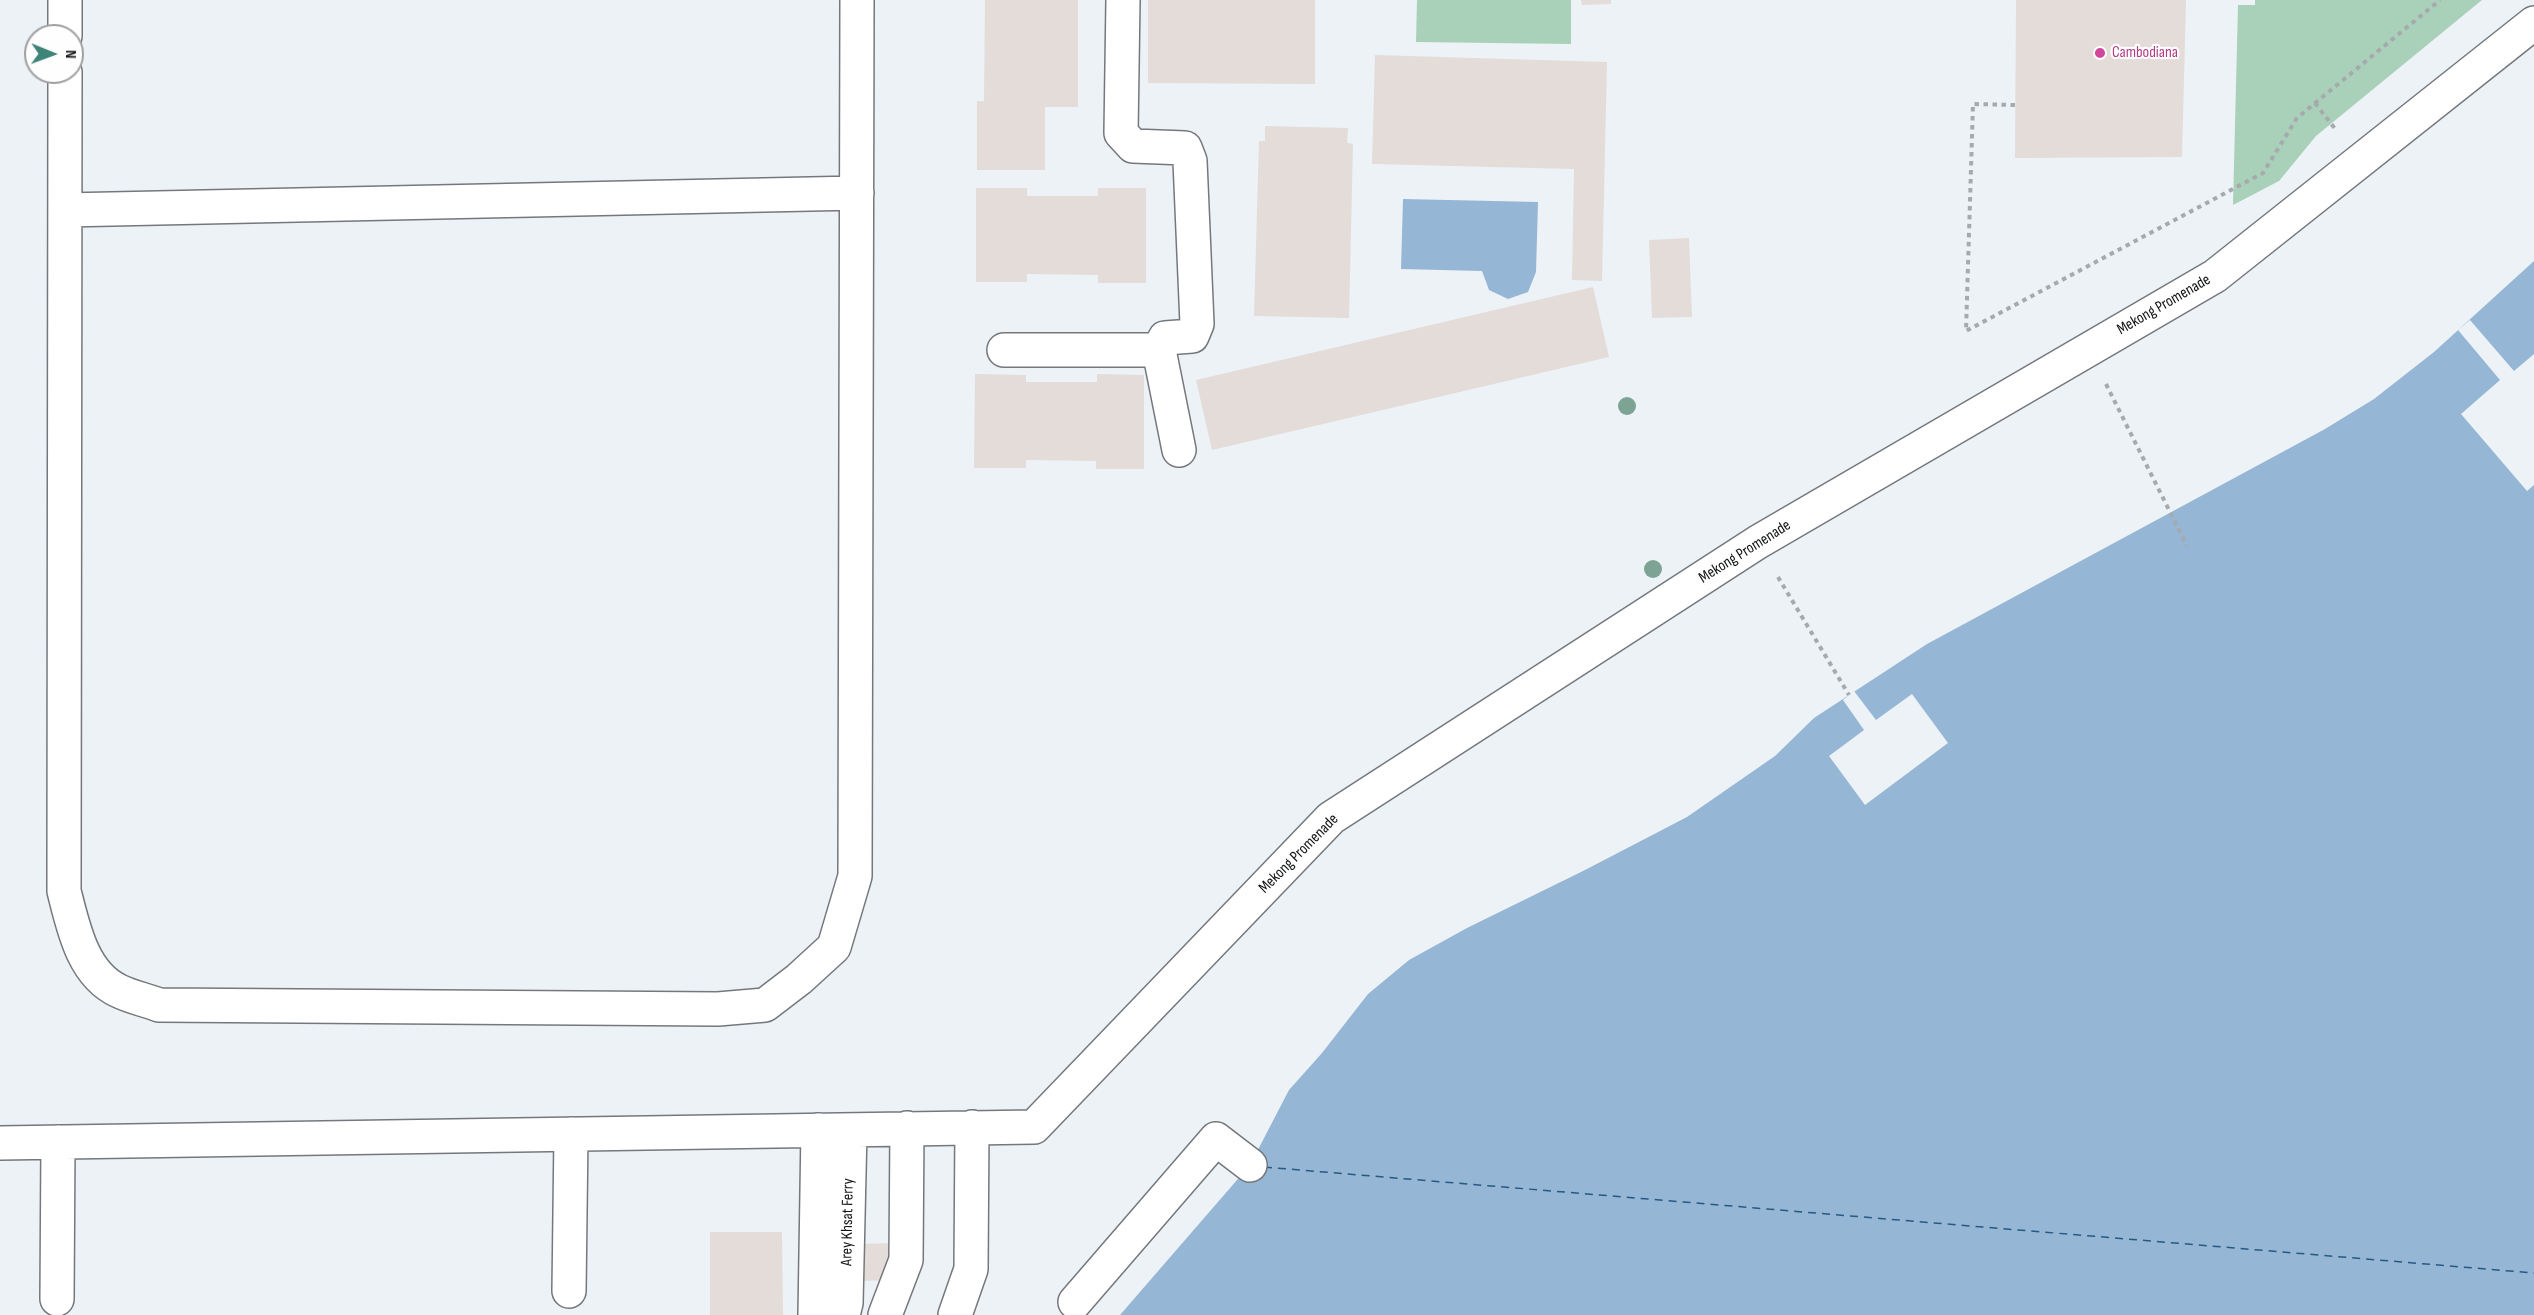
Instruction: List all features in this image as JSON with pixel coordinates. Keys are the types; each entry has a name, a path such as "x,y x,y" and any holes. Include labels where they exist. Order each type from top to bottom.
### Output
{"street":[{"path":"65,0 65,24"},
{"path":"65,84 64,891 77,942 94,971 117,990 159,1005 718,1009 765,1005 799,979 834,947 855,876 857,0"},
{"path":"1123,0 1121,133 1133,146 1185,148 1190,161 1197,324 1192,336 1165,338 1159,350 1179,450"},
{"name":"Mekong Promenade","path":"0,1143 1034,1127 1331,818 1758,542 2215,276 2534,23"},
{"path":"65,210 857,193"},
{"path":"1004,350 1159,350"},
{"path":"955,1315 971,1269 988,1127"},
{"path":"885,1315 906,1260 907,1128"},
{"path":"815,1315 818,1130"},
{"name":"Arey Khsat Ferry","path":"843,1315 846,1303 850,1130"},
{"path":"569,1291 571,1134"},
{"path":"1076,1311 1216,1139 1250,1165"},
{"path":"57,1299 58,1142"}],"path":[{"path":"2015,105 1973,104 1966,331 2263,173 2297,118 2440,0"},
{"path":"2088,348 2187,546"},
{"path":"1758,542 1849,695"}],"green space":[{"path":"1417,0 1571,0 1571,44 1416,42"},
{"path":"2255,0 2482,0 2316,136 2279,181 2233,205 2238,5 2255,5"}],"water":[{"path":"1403,199 1538,202 1536,272 1528,292 1508,299 1489,290 1482,271 1401,269"},
{"path":"2534,261 2534,1315 1120,1315 1250,1165 1289,1090 1322,1053 1368,994 1409,960 1467,928 1687,817 1775,756 1814,718 1927,644 2325,429 2374,399 2434,352"}],"pier":[{"path":"2470,320 2514,371 2534,354 2534,485 2527,491 2461,414 2500,380 2458,330"},
{"path":"1854,691 1876,720 1912,694 1948,743 1865,805 1829,756 1864,730 1843,700"}],"building":[{"path":"985,0 1078,0 1078,107 1045,107 1045,170 977,170 977,101 984,101"},
{"path":"1148,0 1315,0 1315,84 1148,83"},
{"path":"1581,0 1611,0 1611,4 1582,5"},
{"name":"Cambodiana","path":"2016,0 2186,0 2182,157 2015,158"},
{"path":"1375,55 1607,62 1602,281 1572,280 1574,169 1372,164"},
{"path":"1265,126 1348,128 1347,143 1353,144 1349,318 1254,316 1259,141 1265,141"},
{"path":"976,188 1027,188 1027,196 1098,196 1098,188 1146,188 1146,283 1098,283 1098,275 1027,274 1027,282 976,282"},
{"path":"1689,238 1692,317 1652,318 1649,240"},
{"path":"1593,287 1609,357 1212,450 1196,380"},
{"path":"975,374 1026,375 1026,382 1097,382 1097,374 1144,375 1144,469 1096,469 1096,461 1026,460 1026,468 974,468"},
{"path":"710,1232 782,1232 783,1315 710,1315"},
{"path":"900,1243 901,1280 857,1281 856,1244"}],"ferry route":[{"path":"1264,1167 2534,1273"}],"place":[{"name":"Cambodiana","path":"2100,53"}]}
